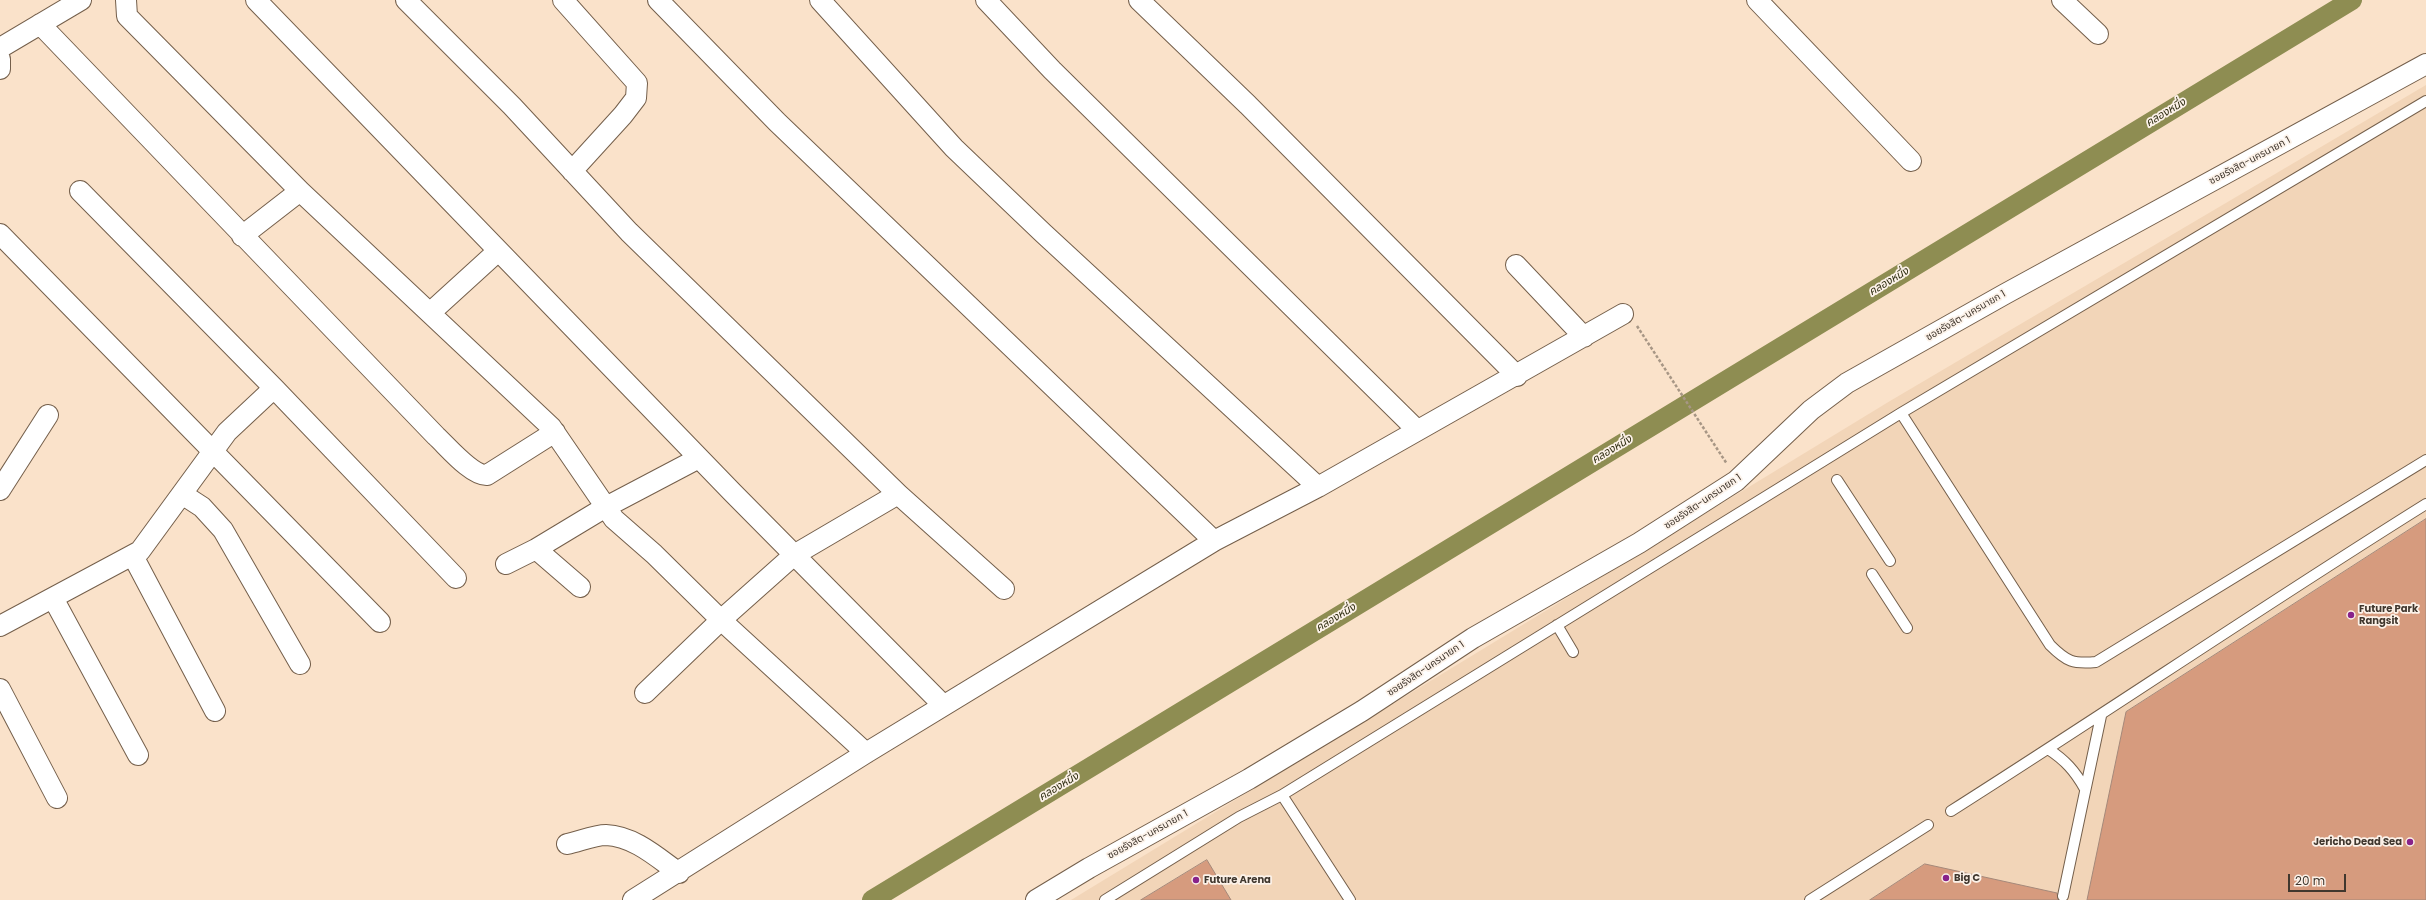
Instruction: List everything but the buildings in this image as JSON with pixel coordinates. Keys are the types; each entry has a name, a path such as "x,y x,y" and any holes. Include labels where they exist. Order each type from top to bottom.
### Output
{"street":[{"path":"0,48 81,0"},
{"path":"126,0 127,16 300,191 431,312 555,432 604,508 614,519 654,554 720,620 866,753"},
{"path":"256,0 699,458 943,705"},
{"path":"406,0 512,106 629,232 898,494 1004,589"},
{"path":"563,0 637,83 636,98 623,115 572,171"},
{"path":"658,0 777,122 1214,541"},
{"path":"820,0 954,148 1043,234 1318,488"},
{"path":"986,0 1052,70 1417,430"},
{"path":"1139,0 1248,105 1517,376"},
{"path":"1757,0 1911,161"},
{"path":"2062,0 2098,34"},
{"path":"40,24 242,236 436,436 480,475 487,475 555,432"},
{"path":"0,59 0,69"},
{"name":"ซอยรังสิต-นครนายก 1","path":"1036,900 1089,868 1249,780 1362,711 1473,638 1639,543 1736,481 1810,410 1847,383 2005,294 2426,64"},
{"path":"80,191 274,388 456,578"},
{"path":"242,236 300,191"},
{"path":"0,234 380,622"},
{"path":"431,312 498,251"},
{"path":"1516,264 1584,337"},
{"path":"633,900 679,873 943,705 1214,541 1318,488 1417,430 1517,376 1623,314"},
{"path":"0,626 134,556 147,544 212,450 227,432 274,388"},
{"path":"0,490 48,415"},
{"path":"506,564 536,549 604,508 699,458"},
{"path":"182,494 202,507 222,530 300,664"},
{"path":"645,693 720,620 794,555 898,494"},
{"path":"536,549 580,587"},
{"path":"134,556 215,711"},
{"path":"53,598 138,755"},
{"path":"0,688 57,798"},
{"path":"567,844 605,835 625,839 638,844 679,873"}],"lane":[{"path":"1105,900 1239,817 1282,795 1901,413 2426,101"},
{"path":"1901,413 2050,645 2058,654 2077,664 2096,662 2426,460"},
{"path":"1837,480 1890,561"},
{"path":"1951,811 2101,716 2344,555 2426,504"},
{"path":"1872,574 1907,628"},
{"path":"1557,625 1573,652"},
{"path":"2063,896 2101,716"},
{"path":"2048,749 2065,761 2075,771 2085,789"},
{"path":"1282,795 1350,900"},
{"path":"1810,900 1928,825"}],"path":[{"path":"1641,328 1726,463"}],"shaded area":[{"path":"2426,85 2426,900 1071,900 1890,401"}],"waterway":[{"name":"คลองหนึ่ง","path":"872,900 2352,0"}],"place":[{"name":"Future Park Rangsit","path":"2351,615"},
{"name":"Jericho Dead Sea","path":"2410,842"},
{"name":"Big C","path":"1946,878"},
{"name":"Future Arena","path":"1196,880"}]}
